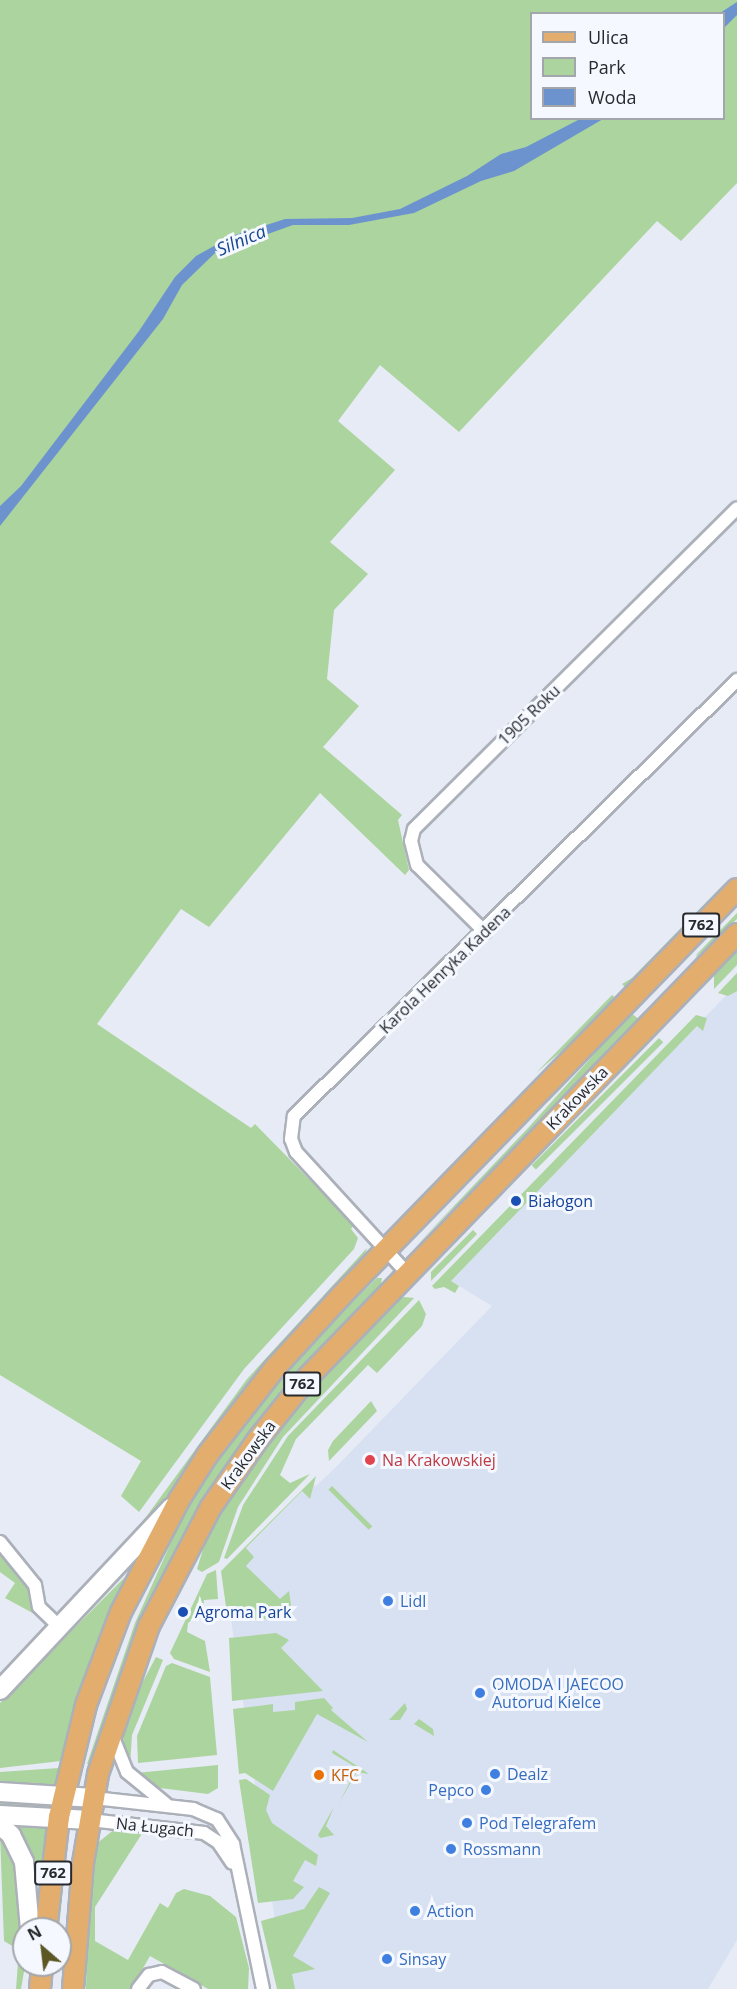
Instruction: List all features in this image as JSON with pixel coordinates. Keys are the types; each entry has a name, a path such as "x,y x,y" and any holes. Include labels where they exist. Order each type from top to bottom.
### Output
{"main road":[{"name":"Krakowska","path":"47,1917 59,1817 80,1726 111,1636 179,1500 254,1393 387,1248 737,889"},
{"name":"Krakowska","path":"73,1989 90,1820 111,1730 167,1588 223,1490 307,1378 737,934"},
{"path":"0,1690 61,1628 179,1500"},
{"path":"0,1792 64,1794 94,1798"},
{"path":"0,1815 90,1820"},
{"path":"0,1825 11,1835 24,1862 29,1917"}],"street":[{"name":"1905 Roku","path":"485,932 417,865 411,841 414,830 737,508"},
{"name":"Karola Henryka Kadena","path":"407,1273 387,1248 296,1152 291,1139 294,1116 485,932 737,680"},
{"path":"0,1542 34,1586 39,1607 61,1628"},
{"name":"Na Ługach","path":"111,1730 127,1772 170,1806"},
{"name":"Na Ługach","path":"94,1798 193,1809 217,1819 233,1844 237,1873 263,1989"},
{"name":"Na Ługach","path":"90,1820 204,1833 228,1854 237,1873"},
{"path":"138,1989 154,1972 170,1975 194,1989"}],"shaded area":[{"path":"737,984 737,1940 708,1989 285,1989 224,1571 309,1484 316,1486 337,1466 492,1306 451,1281"}],"green space":[{"path":"0,0 737,0 737,183 681,241 657,221 459,432 380,365 338,421 395,470 330,542 368,574 334,610 327,679 359,706 323,747 402,815 398,820 409,870 405,875 320,793 209,927 181,909 97,1024 251,1128 255,1124 354,1225 351,1229 358,1238 354,1249 244,1369 139,1512 121,1496 141,1461 0,1375"},
{"path":"727,881 627,989 622,984 632,978"},
{"path":"737,913 737,919 696,957 697,954"},
{"path":"737,948 737,965 714,989 714,972"},
{"path":"737,973 737,991 728,996 718,993"},
{"path":"612,995 617,999 592,1025 536,1073"},
{"path":"631,1013 640,1020 415,1247 529,1127"},
{"path":"696,1015 707,1018 703,1031 697,1026 451,1281 459,1286 455,1293 444,1287 435,1289 432,1286"},
{"path":"659,1038 663,1042 536,1170 532,1165"},
{"path":"473,1230 477,1234 431,1281 431,1272"},
{"path":"367,1248 364,1257 310,1313 235,1401 173,1490 139,1531 108,1561 146,1517 247,1379"},
{"path":"377,1278 382,1278 381,1284 306,1363 244,1440 186,1530 145,1612 92,1765 87,1764 135,1623 178,1527 207,1476 266,1395 304,1350"},
{"path":"404,1297 414,1298 283,1437 238,1507 219,1562 202,1572 197,1569 208,1533 262,1451 329,1370 395,1300"},
{"path":"419,1300 426,1314 422,1326 377,1373 368,1365 296,1439 280,1475 290,1483 310,1474 227,1559 224,1558 243,1505 288,1436"},
{"path":"371,1401 377,1411 329,1461 328,1450 333,1441"},
{"path":"316,1476 310,1499 302,1491 246,1548 254,1557 246,1566 280,1599 289,1591 291,1605 278,1618 228,1621 221,1571"},
{"path":"332,1486 372,1526 369,1530 328,1490"},
{"path":"0,1543 28,1580 40,1617 5,1598 15,1583 0,1572"},
{"path":"216,1570 218,1599 204,1600 202,1612 188,1623 187,1632 205,1641 210,1672 174,1659 170,1653 207,1574"},
{"path":"125,1577 84,1684 61,1761 0,1768 0,1703"},
{"path":"276,1633 289,1640 281,1648 323,1691 232,1701 229,1638"},
{"path":"156,1657 163,1660 132,1735 130,1765 123,1748 124,1727 131,1704"},
{"path":"172,1663 210,1677 217,1755 138,1763 137,1736 166,1666"},
{"path":"324,1698 333,1708 331,1710 368,1742 317,1714 273,1791 245,1773 239,1774 233,1709 273,1704 273,1712 295,1710 295,1702"},
{"path":"405,1703 407,1709 400,1720 389,1720"},
{"path":"419,1719 433,1729 434,1736 414,1724"},
{"path":"333,1750 369,1774 357,1772 339,1803 357,1768 332,1753"},
{"path":"218,1765 218,1788 208,1794 160,1788 136,1773"},
{"path":"59,1768 55,1785 0,1784 0,1772"},
{"path":"246,1779 270,1795 266,1810 272,1823 318,1855 316,1866 305,1860 293,1881 304,1887 293,1899 258,1903 239,1780"},
{"path":"0,1799 44,1803 47,1806 0,1806"},
{"path":"334,1807 326,1826 334,1835 320,1838 318,1835"},
{"path":"15,1826 47,1826 39,1880 28,1848"},
{"path":"115,1829 143,1832 95,1907 95,1941 128,1960 160,1903 168,1908 176,1893 184,1889 210,1896 236,1917 249,1968 248,1989 208,1989 150,1956 131,1989 86,1989 89,1878 96,1844"},
{"path":"68,1833 60,1917 55,1917"},
{"path":"0,1834 17,1860 21,1917 12,1917 12,1946 4,1941"},
{"path":"319,1887 330,1893 293,1956 315,1969 292,1974 295,1989 277,1989 261,1921 304,1909"},
{"path":"17,1977 23,1977 21,1989 16,1989"}],"water":[{"path":"737,2 737,15 725,27 725,12 722,12"},
{"name":"Silnica","path":"578,120 601,120 514,171 481,181 414,213 349,225 293,225 215,253 182,285 163,319 0,526 0,506 21,486 139,331 175,277 196,256 232,236 285,219 352,218 400,209 467,176 501,154 526,147"}],"place":[{"name":"Białogon","path":"516,1201"},
{"name":"Na Krakowskiej","path":"370,1460"},
{"name":"Lidl","path":"388,1601"},
{"name":"Agroma Park","path":"183,1612"},
{"name":"OMODA I JAECOO Autorud Kielce","path":"480,1693"},
{"name":"Dealz","path":"495,1774"},
{"name":"KFC","path":"319,1775"},
{"name":"Pepco","path":"486,1790"},
{"name":"Pod Telegrafem","path":"467,1823"},
{"name":"Rossmann","path":"451,1849"},
{"name":"Action","path":"415,1911"},
{"name":"Sinsay","path":"387,1959"}]}
